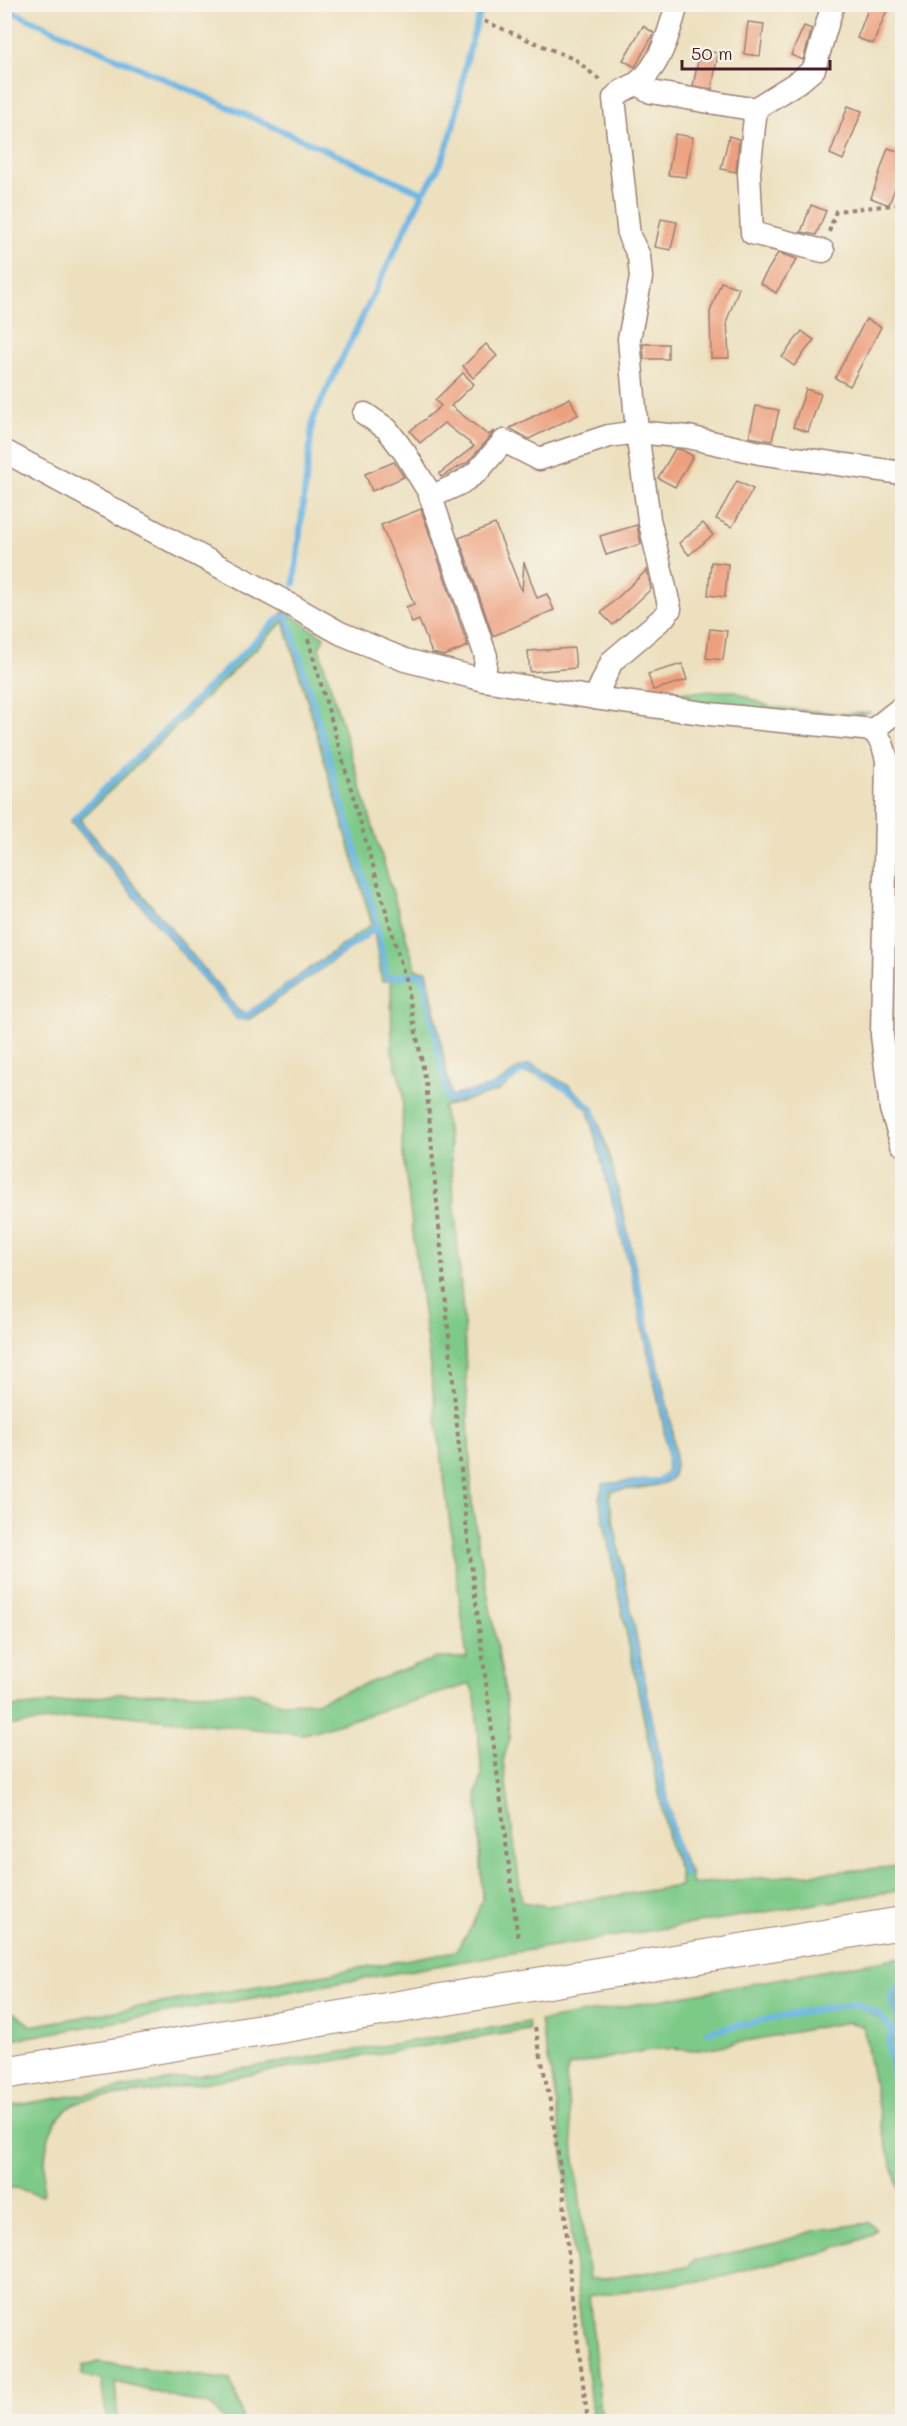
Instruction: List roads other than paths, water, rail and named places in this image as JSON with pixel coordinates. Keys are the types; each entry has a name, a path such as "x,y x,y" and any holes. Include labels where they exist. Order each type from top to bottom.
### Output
{"highway":[{"path":"4,2073 903,1923"}],"street":[{"path":"595,698 612,662 664,617 670,609 649,519 637,432 629,339 641,278 639,256 629,236 614,98 653,68 677,4"},
{"path":"629,86 651,92 756,108 801,80 814,69 833,4"},
{"path":"756,108 749,172 752,232 823,251"},
{"path":"365,414 387,429 405,453 431,497 486,656 484,680"},
{"path":"431,497 461,483 477,472 504,441 539,459 609,435 637,432 688,437 760,453 903,473"},
{"path":"4,451 340,633 405,660 484,680 595,698 710,714 873,730 903,707"},
{"path":"873,730 882,743 887,759 882,1035 891,1109 903,1144"}],"waterway":[{"path":"294,584 313,418 423,193 440,164 452,133 467,59 483,4"},
{"path":"4,8 423,193"},
{"path":"377,927 248,1015 239,1017 74,819 278,619 286,616 374,913 387,978 423,974 448,1101 495,1088 530,1068 569,1090 592,1109 636,1280 667,1423 671,1462 668,1477 658,1481 605,1488 604,1498 675,1847 686,1875"},
{"path":"895,2032 900,2023 891,1995 902,1984"},
{"path":"707,2032 823,2008 857,2004 878,2014 895,2032 889,2038 889,2051 902,2115"}]}
